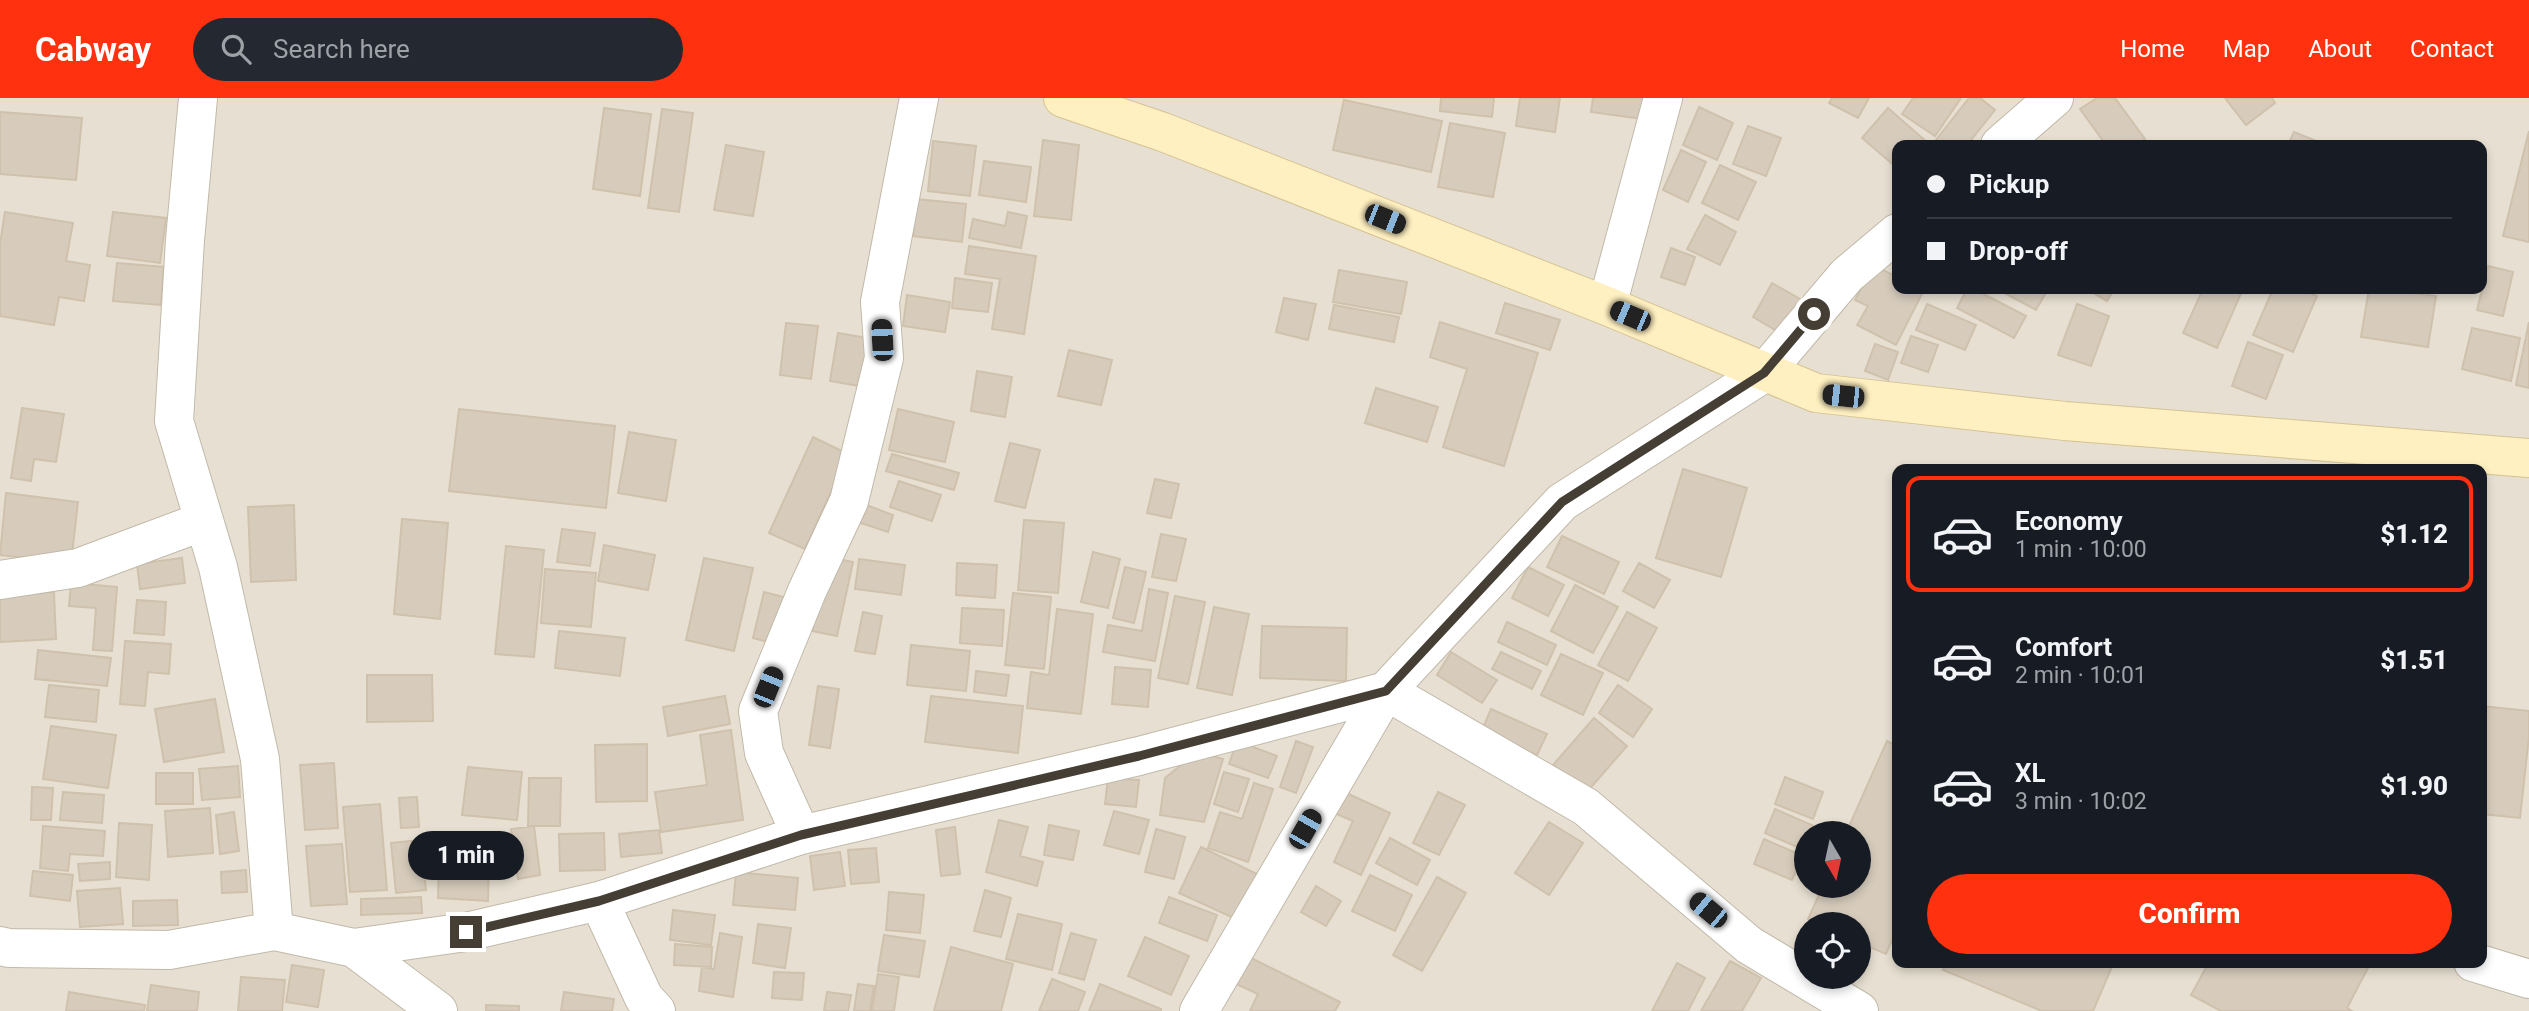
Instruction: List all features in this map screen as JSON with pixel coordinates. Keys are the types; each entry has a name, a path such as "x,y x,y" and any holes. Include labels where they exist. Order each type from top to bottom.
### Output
{"main road":[{"path":"1063,98 1163,132 1607,306 1816,393 2065,421 2529,458"}],"street":[{"path":"198,98 185,240 174,421 218,567 260,759 274,931"},
{"path":"801,835 764,753 758,711 807,591 849,501 884,358 880,302 919,98"},
{"path":"1607,306 1663,98"},
{"path":"2006,140 2054,98"},
{"path":"1199,1011 1386,691 1562,502 1764,373 1847,275 1892,237"},
{"path":"0,580 78,568 204,521"},
{"path":"0,946 169,950 274,931 354,948 466,932 599,901 801,835 1139,756 1386,691 1586,807 1748,945 1859,1011"},
{"path":"599,901 644,998 656,1011"},
{"path":"354,948 438,1011"},
{"path":"2487,966 2529,979"}],"shaded area":[{"path":"0,98 2529,98 2529,1011 0,1011"}],"building":[{"path":"1441,98 1494,98 1492,117 1440,111"},
{"path":"1520,98 1560,98 1555,132 1516,126"},
{"path":"1593,98 1645,98 1643,119 1591,112"},
{"path":"1832,98 1869,98 1858,118 1829,103"},
{"path":"1913,98 1961,98 1935,136 1902,114"},
{"path":"1969,98 1980,98 1995,110 1971,140 1936,140"},
{"path":"2097,98 2115,98 2145,139 2102,140 2080,109"},
{"path":"2225,98 2272,98 2275,103 2246,125"},
{"path":"1344,100 1442,121 1431,172 1333,150"},
{"path":"1699,107 1733,123 1717,160 1683,145"},
{"path":"604,108 651,114 640,196 593,189"},
{"path":"1888,108 1925,140 1892,140 1892,164 1862,138"},
{"path":"662,109 693,113 679,212 648,208"},
{"path":"0,112 82,118 76,180 0,174"},
{"path":"1450,123 1505,133 1493,197 1438,187"},
{"path":"1748,126 1781,138 1766,176 1733,164"},
{"path":"2529,131 2529,242 2503,236"},
{"path":"2294,132 2314,140 2290,140"},
{"path":"1043,140 1079,145 1071,220 1034,216"},
{"path":"933,141 976,146 970,196 928,191"},
{"path":"726,145 764,152 753,216 714,210"},
{"path":"1681,150 1706,162 1688,202 1663,190"},
{"path":"984,161 1031,167 1026,202 979,195"},
{"path":"1720,165 1756,182 1738,220 1702,203"},
{"path":"916,199 966,204 962,242 913,236"},
{"path":"5,212 73,223 66,261 90,265 84,301 59,297 54,325 0,316 0,244"},
{"path":"113,212 166,218 160,263 107,256"},
{"path":"1008,212 1027,216 1021,248 969,238 973,219 1005,226"},
{"path":"1705,215 1736,232 1720,265 1687,249"},
{"path":"969,246 1036,256 1024,334 992,329 1000,279 965,274"},
{"path":"1671,248 1695,257 1685,285 1661,277"},
{"path":"117,263 164,267 161,305 113,301"},
{"path":"1873,265 1892,274 1892,294 1922,294 1896,345 1857,325 1868,306 1855,300"},
{"path":"2488,266 2513,272 2503,316 2477,310 2481,294 2487,294"},
{"path":"1339,270 1407,282 1401,314 1333,302"},
{"path":"955,278 992,283 988,312 952,308"},
{"path":"1772,283 1802,300 1782,334 1753,317"},
{"path":"1964,294 1984,294 2026,316 2014,338 1957,308"},
{"path":"2006,294 2045,294 2036,310"},
{"path":"2095,294 2111,294 2107,301"},
{"path":"2201,294 2241,294 2217,348 2183,333"},
{"path":"2271,294 2317,296 2293,352 2253,335"},
{"path":"2368,294 2436,296 2428,347 2361,337"},
{"path":"907,295 950,302 945,332 903,326"},
{"path":"1284,298 1316,304 1308,340 1276,332"},
{"path":"1505,303 1560,320 1550,350 1496,333"},
{"path":"1927,304 1976,325 1965,350 1916,330"},
{"path":"2077,304 2109,316 2091,366 2058,355"},
{"path":"1334,305 1399,317 1394,342 1329,329"},
{"path":"1440,322 1538,353 1504,466 1443,447 1467,369 1430,357"},
{"path":"2529,322 2529,388 2516,385"},
{"path":"786,323 818,326 811,379 780,375"},
{"path":"2472,328 2520,338 2511,381 2462,369"},
{"path":"838,333 874,339 865,387 830,381"},
{"path":"1911,336 1938,345 1928,372 1901,363"},
{"path":"2248,342 2283,355 2266,399 2232,386"},
{"path":"1875,344 1898,352 1888,380 1865,371"},
{"path":"1069,350 1112,360 1101,405 1058,396"},
{"path":"977,371 1012,377 1005,417 971,411"},
{"path":"1376,388 1438,407 1427,442 1365,423"},
{"path":"22,408 64,414 56,462 34,459 31,481 11,478"},
{"path":"459,409 615,426 606,508 449,491"},
{"path":"898,409 954,422 945,462 889,450"},
{"path":"629,432 676,440 666,501 618,493"},
{"path":"813,437 848,454 805,549 769,533"},
{"path":"1010,443 1040,450 1025,508 995,501"},
{"path":"892,454 959,473 954,490 886,471"},
{"path":"1683,469 1747,488 1721,577 1656,558"},
{"path":"1155,479 1179,484 1171,518 1147,513"},
{"path":"899,481 941,495 932,521 890,507"},
{"path":"6,493 78,502 71,563 0,555"},
{"path":"861,503 893,515 888,532 855,521"},
{"path":"294,505 296,580 251,582 248,507"},
{"path":"402,519 448,523 440,619 394,614"},
{"path":"1024,520 1064,523 1058,593 1018,590"},
{"path":"562,529 595,533 590,566 557,562"},
{"path":"1161,534 1186,539 1176,581 1152,577"},
{"path":"1562,536 1619,562 1604,594 1547,567"},
{"path":"604,545 655,555 648,590 598,581"},
{"path":"506,546 544,550 534,657 495,654"},
{"path":"1093,552 1120,559 1108,608 1081,602"},
{"path":"828,557 853,562 837,636 812,631"},
{"path":"182,558 185,583 140,589 137,564"},
{"path":"704,558 753,568 734,651 686,640"},
{"path":"859,559 905,565 901,595 855,589"},
{"path":"957,563 997,565 995,598 956,595"},
{"path":"1639,563 1670,580 1654,608 1623,591"},
{"path":"1125,567 1146,572 1134,623 1113,618"},
{"path":"1528,567 1564,585 1548,616 1512,598"},
{"path":"545,569 596,573 591,627 541,623"},
{"path":"71,583 117,587 112,651 93,650 96,608 69,606"},
{"path":"1575,585 1618,607 1593,653 1551,631"},
{"path":"1149,589 1168,593 1155,661 1103,652 1108,625 1142,631"},
{"path":"54,592 56,639 0,642 0,594"},
{"path":"764,592 791,599 780,645 753,638"},
{"path":"1013,593 1051,597 1044,669 1005,665"},
{"path":"1175,596 1205,602 1188,684 1158,678"},
{"path":"137,600 166,602 164,635 134,633"},
{"path":"1214,607 1249,614 1232,695 1197,688"},
{"path":"962,608 1004,610 1002,646 960,643"},
{"path":"1057,609 1093,614 1081,714 1027,708 1031,672 1049,675"},
{"path":"863,612 882,616 875,654 855,651"},
{"path":"1627,612 1657,628 1628,681 1598,665"},
{"path":"1507,622 1556,645 1547,665 1498,642"},
{"path":"1262,626 1347,628 1346,681 1260,678"},
{"path":"559,631 625,638 620,676 555,668"},
{"path":"125,641 171,644 169,674 148,672 145,706 120,704"},
{"path":"911,645 970,651 966,691 907,685"},
{"path":"38,650 111,658 107,686 35,679"},
{"path":"1451,652 1497,680 1482,703 1437,675"},
{"path":"1501,652 1541,671 1532,689 1492,669"},
{"path":"1561,654 1603,673 1583,715 1541,695"},
{"path":"1115,667 1151,670 1148,707 1112,704"},
{"path":"976,671 1009,675 1006,696 974,692"},
{"path":"367,675 432,675 433,721 367,722"},
{"path":"49,685 99,690 96,722 45,717"},
{"path":"1618,685 1652,709 1633,737 1599,713"},
{"path":"818,686 839,689 830,748 809,745"},
{"path":"725,696 730,724 668,736 663,707"},
{"path":"931,696 1023,706 1018,753 925,742"},
{"path":"215,699 224,752 164,762 155,709"},
{"path":"2487,707 2529,711 2520,818 2487,815"},
{"path":"1491,709 1547,734 1537,755 1482,730"},
{"path":"1594,718 1627,746 1586,793 1553,765"},
{"path":"51,726 116,735 108,788 43,779"},
{"path":"731,730 743,820 661,832 655,792 707,785 700,735"},
{"path":"1237,741 1277,756 1268,778 1229,764"},
{"path":"1296,741 1313,747 1296,793 1280,787"},
{"path":"1887,741 1892,744 1892,940 1886,954 1871,948 1871,912 1811,912 1818,898 1871,898 1871,821 1851,821"},
{"path":"647,744 647,801 596,802 595,745"},
{"path":"1197,752 1223,759 1204,822 1160,815 1165,778"},
{"path":"334,763 338,828 305,830 300,765"},
{"path":"238,766 240,797 202,800 199,769"},
{"path":"468,767 522,772 517,820 462,815"},
{"path":"1224,772 1249,779 1238,812 1214,804"},
{"path":"156,773 193,773 193,804 156,804"},
{"path":"1785,777 1823,792 1813,819 1775,804"},
{"path":"529,778 561,778 560,826 528,826"},
{"path":"1108,778 1139,780 1136,807 1105,804"},
{"path":"1254,783 1273,789 1248,862 1208,848 1220,812 1242,819"},
{"path":"32,787 53,788 51,820 31,820"},
{"path":"1342,791 1390,813 1361,875 1334,862 1353,821 1332,812"},
{"path":"63,792 104,795 102,823 60,820"},
{"path":"1438,792 1465,805 1439,855 1413,843"},
{"path":"417,797 419,827 401,828 399,798"},
{"path":"380,804 387,890 350,892 343,807"},
{"path":"210,808 213,853 168,857 165,811"},
{"path":"1775,809 1803,821 1794,821 1794,846 1765,833"},
{"path":"1114,811 1149,820 1139,854 1104,845"},
{"path":"234,812 239,851 220,854 216,815"},
{"path":"999,820 1028,827 1020,856 1043,862 1037,886 986,872"},
{"path":"1549,822 1583,843 1549,895 1515,873"},
{"path":"119,823 152,825 149,880 116,877"},
{"path":"1049,825 1079,831 1073,860 1044,855"},
{"path":"43,826 105,831 103,856 70,854 68,871 40,868"},
{"path":"534,826 540,875 518,879 511,829"},
{"path":"955,827 960,874 941,876 936,830"},
{"path":"1156,829 1185,837 1174,879 1145,872"},
{"path":"659,830 662,853 621,857 619,834"},
{"path":"604,833 605,870 560,871 559,834"},
{"path":"1390,838 1430,860 1417,885 1376,863"},
{"path":"431,839 434,865 423,866 426,890 396,893 391,843"},
{"path":"1764,839 1794,852 1792,880 1754,864"},
{"path":"342,844 347,904 311,906 306,846"},
{"path":"1201,847 1259,875 1238,920 1179,893"},
{"path":"876,848 879,882 851,884 848,850"},
{"path":"840,852 845,886 814,890 810,856"},
{"path":"439,859 489,861 488,901 438,898"},
{"path":"110,862 110,879 80,881 78,864"},
{"path":"246,870 247,892 222,893 221,872"},
{"path":"33,871 73,875 70,901 30,896"},
{"path":"736,872 798,878 795,910 733,905"},
{"path":"1370,875 1412,895 1395,931 1352,911"},
{"path":"1437,877 1466,893 1422,971 1393,955"},
{"path":"1316,886 1341,901 1326,926 1301,912"},
{"path":"120,888 123,924 80,927 77,891"},
{"path":"985,890 1011,898 1001,937 974,931"},
{"path":"889,892 924,895 920,933 886,930"},
{"path":"421,897 422,913 361,915 361,899"},
{"path":"1169,897 1217,915 1207,941 1159,923"},
{"path":"177,900 178,925 133,926 133,901"},
{"path":"673,910 715,915 711,945 670,940"},
{"path":"1018,914 1062,924 1052,970 1006,959"},
{"path":"758,924 791,928 785,968 753,963"},
{"path":"720,933 742,937 733,997 699,991 702,967 714,969"},
{"path":"1071,933 1096,940 1084,980 1059,973"},
{"path":"884,935 925,941 919,977 878,971"},
{"path":"1145,937 1189,956 1171,995 1128,976"},
{"path":"675,944 712,947 711,967 674,965"},
{"path":"951,947 1013,964 1001,1011 934,1011"},
{"path":"1247,956 1340,1002 1335,1011 1250,1011 1258,994 1234,983"},
{"path":"1730,961 1761,978 1742,1011 1701,1011"},
{"path":"1677,963 1705,978 1688,1011 1652,1011"},
{"path":"292,965 324,970 318,1007 286,1002"},
{"path":"2111,968 2093,1011 2042,1011 1943,970"},
{"path":"2206,968 2368,968 2347,1008 2352,1011 2221,1011 2191,995"},
{"path":"774,972 804,973 802,1000 772,998"},
{"path":"878,974 899,977 894,1011 872,1011"},
{"path":"241,977 285,980 282,1011 238,1011"},
{"path":"1052,979 1085,992 1078,1011 1039,1011"},
{"path":"858,984 874,986 870,1011 854,1011"},
{"path":"1100,984 1161,1009 1161,1011 1089,1011"},
{"path":"151,985 199,992 197,1011 147,1011"},
{"path":"69,992 145,1005 144,1011 66,1011"},
{"path":"564,992 614,999 612,1011 561,1011"},
{"path":"827,992 851,995 848,1011 824,1011"},
{"path":"486,1005 519,1006 519,1011 486,1011"}],"route":[{"path":"466,932 599,901 801,835 1139,756 1386,691 1562,502 1764,373 1814,314"}]}
